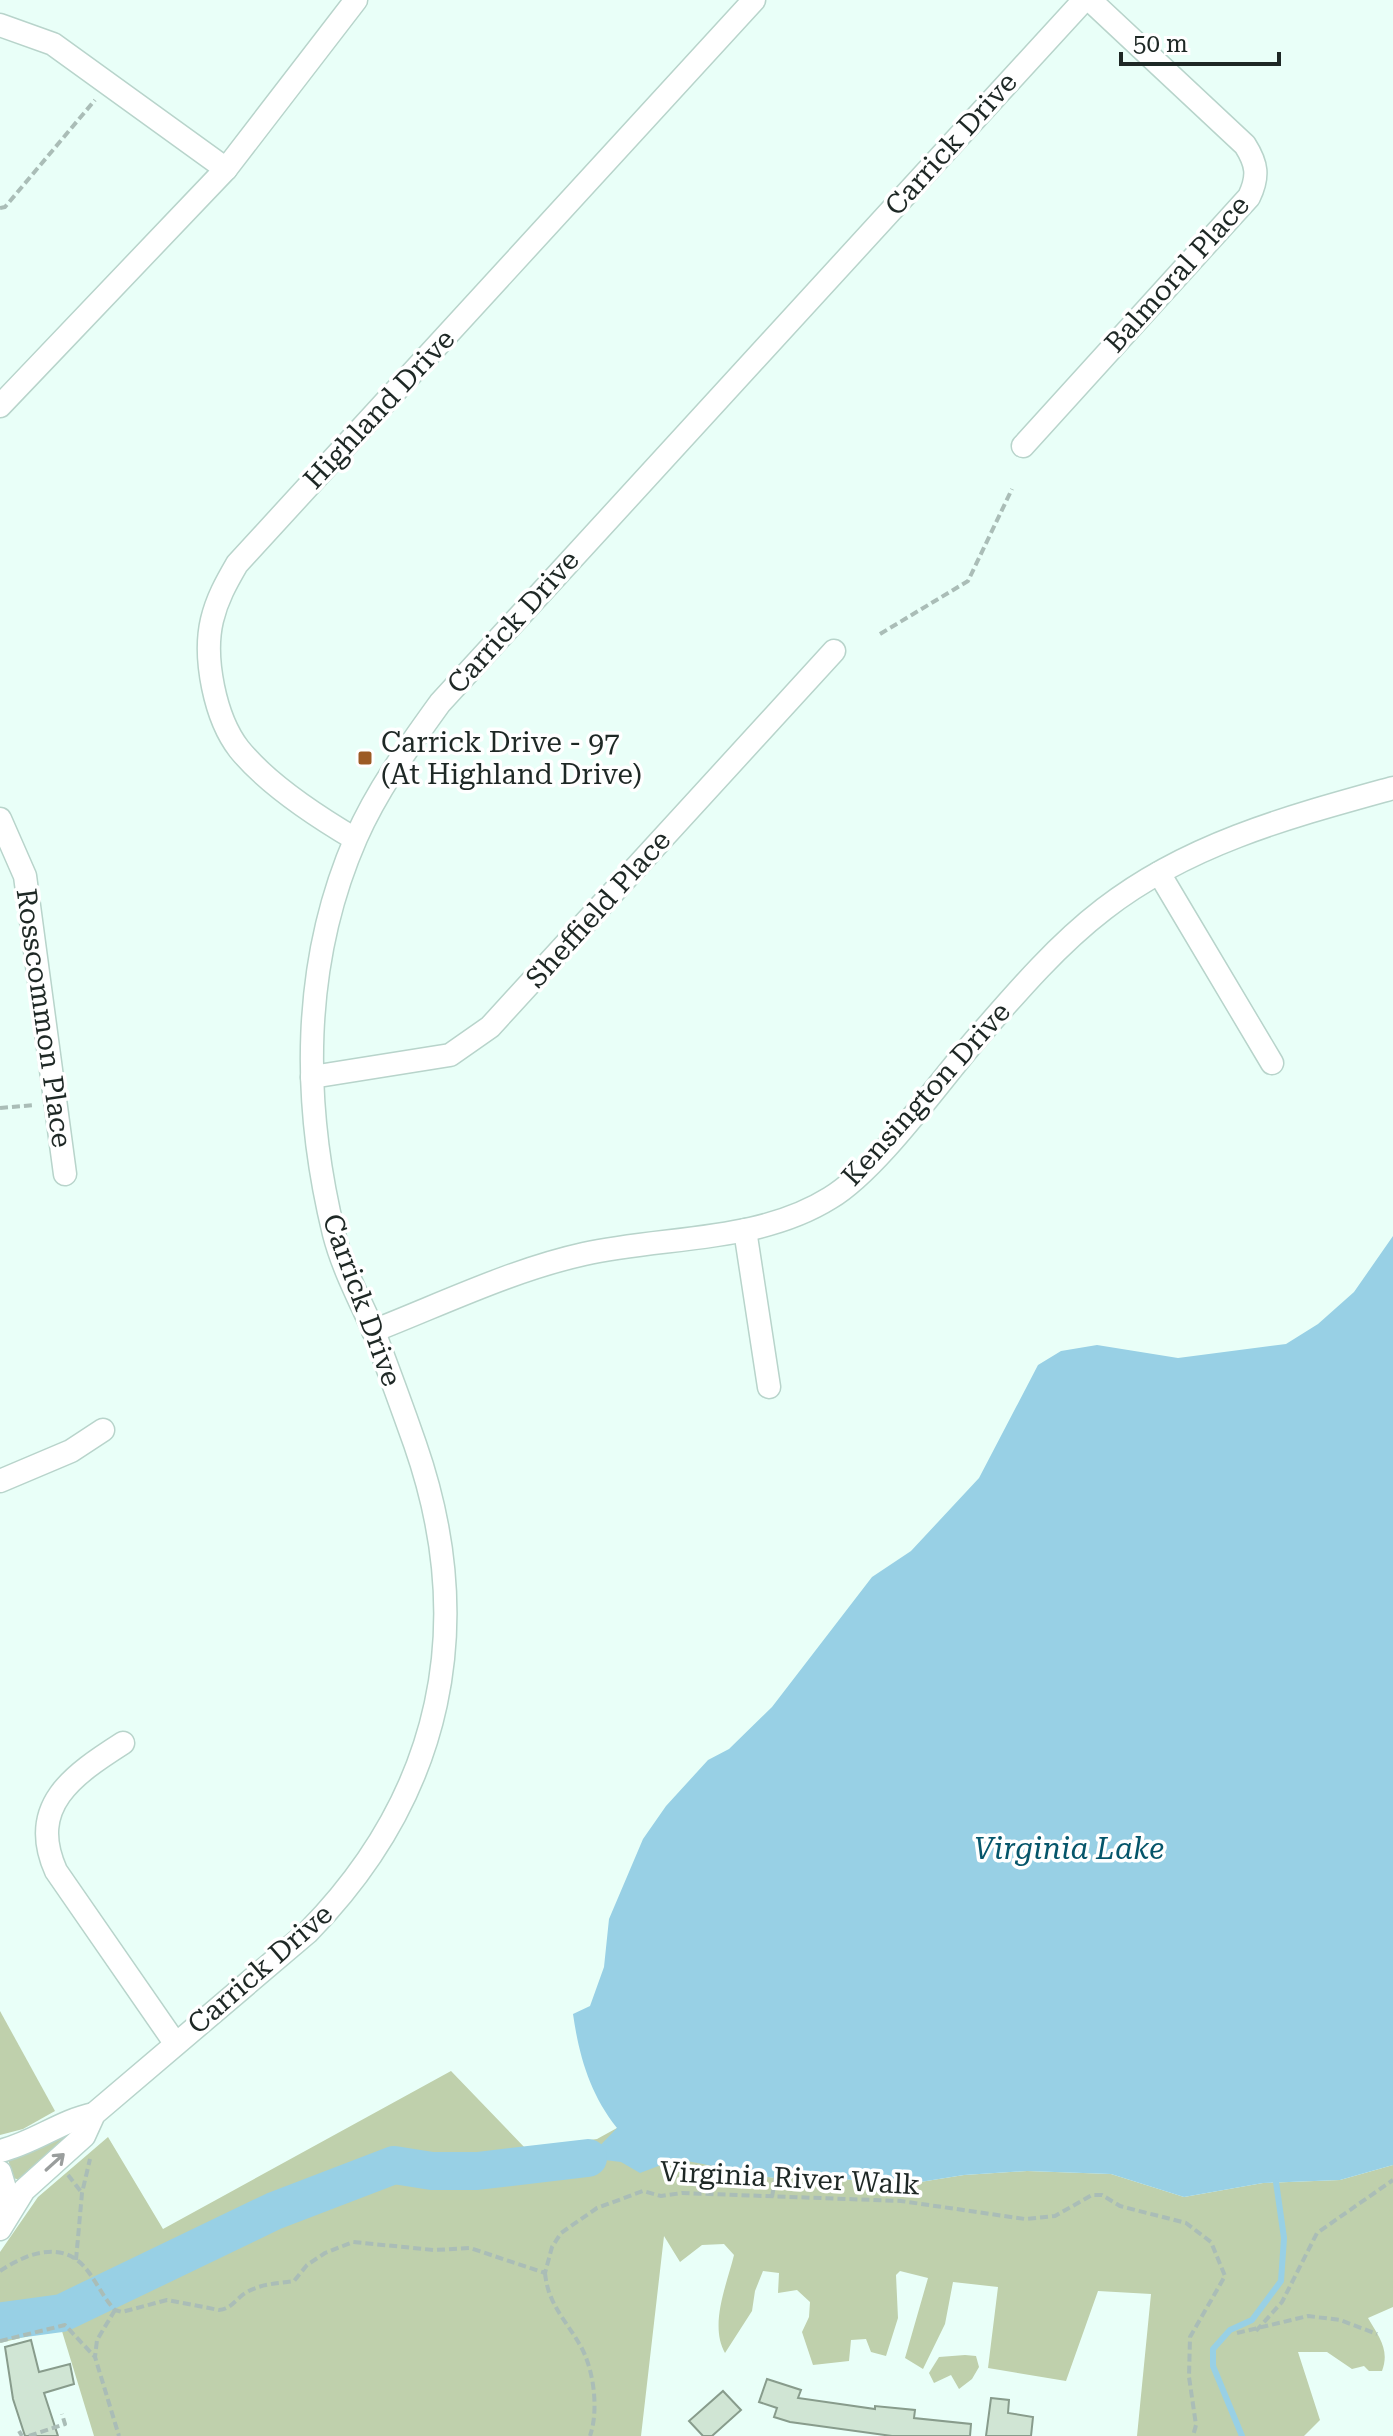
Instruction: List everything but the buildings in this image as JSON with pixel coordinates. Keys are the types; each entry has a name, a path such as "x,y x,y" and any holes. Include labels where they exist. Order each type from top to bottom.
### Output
{"street":[{"path":"0,406 226,169 356,0"},
{"name":"Highland Drive","path":"355,839 256,767 228,731 211,660 211,624 220,594 237,564 754,0"},
{"name":"Carrick Drive","path":"0,2229 24,2190 84,2136 94,2114 308,1932 343,1895 388,1830 427,1739 444,1655 444,1556 436,1511 373,1331 335,1239 317,1145 311,1040 319,967 355,839 405,750 440,703 1087,0"},
{"name":"Balmoral Place","path":"1023,446 1249,197 1256,182 1256,162 1245,145 1087,0"},
{"path":"0,25 53,44 226,169"},
{"name":"Sheffield Place","path":"312,1077 450,1055 470,1044 490,1027 834,651"},
{"name":"Kensington Drive","path":"373,1331 541,1266 583,1254 745,1230 794,1217 832,1198 861,1172 1000,1012 1103,910 1159,873 1219,842 1263,825 1393,788"},
{"name":"Rosscommon Place","path":"0,819 25,876 65,1174"},
{"path":"1159,873 1272,1063"},
{"path":"745,1230 769,1387"},
{"path":"0,1481 71,1451 103,1430"},
{"path":"123,1743 68,1783 48,1817 46,1838 56,1871 175,2043"},
{"name":"Carrick Drive","path":"0,2151 28,2145 71,2118 94,2114"},
{"path":"0,2172 11,2208"}],"path":[{"path":"0,208 5,207 98,97"},
{"path":"880,634 968,581 1012,489"},
{"path":"0,1108 34,1105"},
{"path":"76,2260 82,2193 94,2145"},
{"path":"772,2197 777,2169"},
{"path":"64,2170 82,2193"},
{"path":"1256,2331 1282,2302 1317,2233 1393,2180"},
{"name":"Virginia River Walk","path":"545,2273 552,2247 561,2233 597,2208 643,2191 661,2196 682,2193 901,2201 1025,2219 1055,2216 1092,2195 1102,2195 1120,2206 1186,2223 1211,2242 1225,2276 1190,2337 1189,2377 1196,2425 1193,2436"},
{"path":"0,2271 31,2254 50,2253 76,2260 115,2310 122,2312 167,2300 227,2309 259,2287 294,2281 307,2265 325,2253 353,2242 434,2250 470,2248 545,2273 554,2309 580,2345 587,2366 595,2403 590,2436"},
{"path":"115,2310 97,2340 95,2357 119,2436"},
{"path":"1237,2333 1256,2331 1308,2316 1340,2320 1377,2334"},
{"path":"0,2341 65,2325 95,2357"},
{"path":"29,2436 65,2424 62,2414"}],"green space":[{"path":"0,2011 55,2111 23,2129 0,2135"},
{"path":"451,2071 526,2149 597,2139 617,2128 625,2147 779,2179 823,2176 895,2186 964,2175 1027,2171 1111,2174 1184,2197 1263,2183 1340,2180 1393,2165 1393,2307 1368,2318 1384,2350 1382,2371 1369,2371 1364,2366 1352,2369 1327,2352 1298,2352 1320,2420 1304,2436 1137,2436 1151,2294 1098,2291 1066,2381 988,2368 998,2287 953,2282 945,2324 923,2369 905,2358 928,2278 900,2271 896,2275 898,2318 886,2356 871,2352 866,2339 851,2340 849,2361 813,2365 802,2332 809,2317 810,2302 797,2290 778,2293 779,2273 763,2271 755,2291 752,2311 725,2353 719,2317 734,2255 724,2244 702,2245 680,2262 664,2236 641,2436 94,2436 61,2328 0,2343 0,2252 38,2197 108,2137 163,2229"},
{"path":"71,2132 20,2180 13,2178 8,2159 26,2154"},
{"path":"976,2356 979,2367 972,2379 959,2389 951,2375 934,2383 929,2373 939,2357"}],"water":[{"name":"Virginia Lake","path":"1393,1236 1393,2165 1340,2180 1263,2183 1184,2197 1111,2174 1027,2171 964,2175 895,2186 823,2176 779,2179 677,2159 640,2173 621,2162 588,2158 617,2128 587,2074 573,2014 590,2006 604,1967 609,1919 643,1839 666,1806 708,1760 729,1749 772,1707 872,1577 911,1551 979,1478 1038,1365 1061,1351 1097,1345 1178,1358 1286,1344 1318,1324 1354,1292"}],"waterway":[{"path":"3,2321 62,2313 274,2211 394,2165 432,2171 477,2171 588,2158"},
{"path":"1242,2436 1213,2366 1213,2349 1230,2330 1252,2320 1281,2281 1284,2238 1276,2182"}],"place":[{"name":"Carrick Drive - 97 (At Highland Drive)","path":"365,758"}]}
